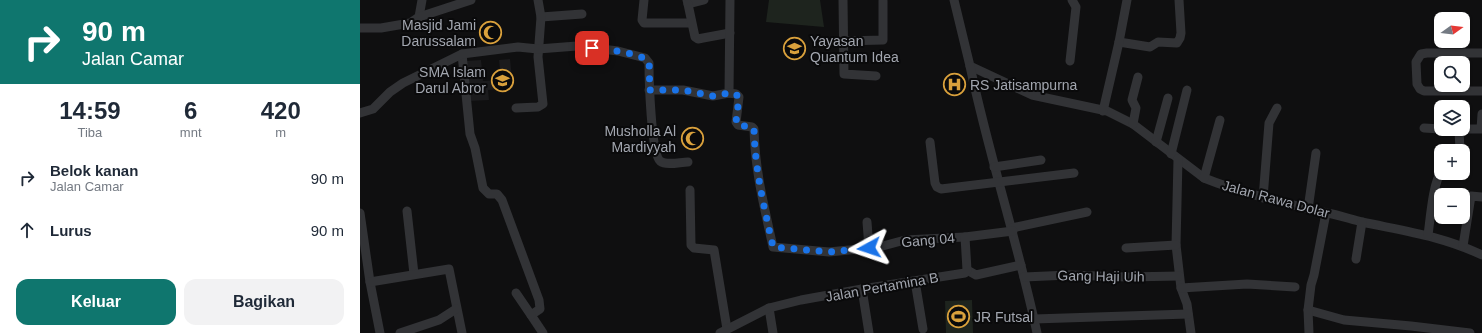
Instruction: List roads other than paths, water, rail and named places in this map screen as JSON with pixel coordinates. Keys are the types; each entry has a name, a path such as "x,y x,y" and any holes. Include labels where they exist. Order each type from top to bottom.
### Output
{"street":[{"path":"419,17 422,0"},
{"path":"360,28 395,26 471,0"},
{"path":"516,108 538,107 543,104 538,50 541,17 538,0"},
{"path":"644,0 642,20 644,23 692,23"},
{"path":"704,0 687,2 695,37 698,39 730,33"},
{"path":"649,90 683,90 713,96 730,93 730,0"},
{"path":"843,0 844,74 876,76"},
{"path":"954,0 994,167 1012,229 1037,333"},
{"path":"1070,61 1076,7 1072,0"},
{"path":"1105,111 1127,0"},
{"path":"1119,42 1150,47 1158,42 1177,43 1181,33 1179,0"},
{"path":"844,41 883,40 882,1"},
{"path":"541,17 582,14"},
{"path":"360,113 373,109 390,92 403,83 462,54 518,47 538,50 577,46 618,52 645,58 649,62 649,90 655,144 659,160 664,163 688,162"},
{"path":"1482,53 1427,53 1421,54 1416,62 1417,84 1420,89 1424,91 1482,91"},
{"path":"462,54 462,70 470,130 483,188 489,194 497,194 502,200 539,300 540,309 531,315"},
{"name":"Jalan Rawa Dolar","path":"970,66 1032,95 1105,111 1133,124 1204,178 1263,198 1326,212 1362,222 1428,235 1463,246 1482,255"},
{"path":"1105,111 1118,68"},
{"path":"1133,124 1136,108 1132,100 1138,77"},
{"path":"1187,90 1175,156 1176,245 1180,288 1187,304 1191,333"},
{"name":"Gang 04","path":"730,93 736,94 739,98 736,122 738,125 752,127 754,129 754,151 758,180 773,247 829,252 869,248 905,240 964,237"},
{"path":"1156,142 1168,98"},
{"path":"1263,198 1269,123 1277,108"},
{"path":"1470,129 1482,129 1482,114"},
{"path":"1204,178 1220,120"},
{"path":"1424,128 1434,129"},
{"path":"930,142 935,183 940,188 1074,173"},
{"path":"1308,209 1316,153"},
{"path":"994,167 1041,160"},
{"path":"1428,235 1437,180"},
{"path":"690,190 691,245 694,248 714,250 730,330"},
{"path":"1463,246 1471,196 1482,197"},
{"path":"407,211 414,274"},
{"path":"1021,265 976,275 967,270 964,237 1012,229 1087,212"},
{"path":"1309,333 1308,310 1311,285 1326,212"},
{"path":"360,213 370,282 380,333"},
{"path":"867,222 869,248"},
{"path":"1356,259 1362,222"},
{"path":"1126,248 1176,245"},
{"path":"370,282 449,269 462,333"},
{"name":"Jalan Pertamina B","path":"730,330 769,308 801,300 862,289 965,273 967,270"},
{"name":"Gang Haji Uih","path":"1024,277 1069,275 1127,277 1179,276"},
{"path":"915,281 923,329"},
{"path":"1180,288 1247,284 1295,287"},
{"path":"862,289 869,333"},
{"path":"516,293 543,333"},
{"path":"769,308 773,333"},
{"path":"400,333 438,320 456,309"},
{"path":"1308,310 1344,320 1470,333"},
{"path":"1034,319 1188,314"}],"place":[{"name":"Masjid Jami Darussalam","path":"491,33"},
{"name":"Yayasan Quantum Idea","path":"794,49"},
{"name":"SMA Islam Darul Abror","path":"502,80"},
{"name":"RS Jatisampurna","path":"954,85"},
{"name":"Musholla Al Mardiyyah","path":"692,139"},
{"name":"JR Futsal","path":"959,317"}]}
